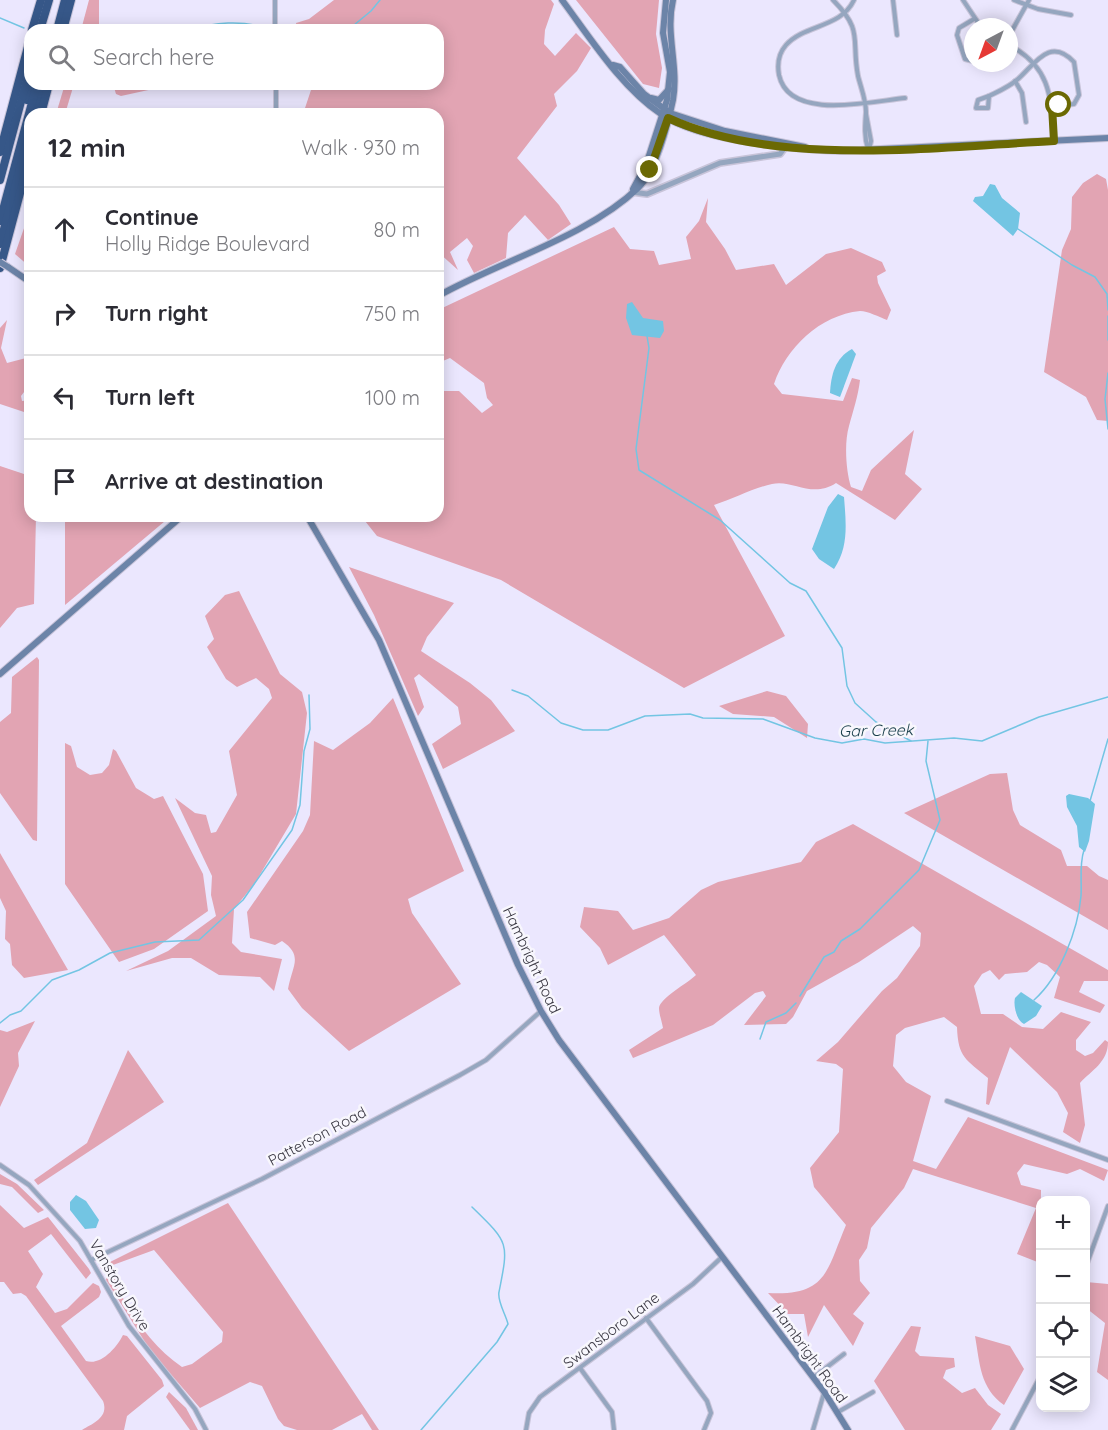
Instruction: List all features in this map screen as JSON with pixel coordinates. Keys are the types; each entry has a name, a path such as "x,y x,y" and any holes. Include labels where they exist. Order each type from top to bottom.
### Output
{"highway":[{"path":"35,24 41,0"},
{"path":"42,24 49,0"},
{"path":"60,24 65,0"},
{"path":"67,14 71,0"},
{"path":"62,24 76,0"},
{"path":"0,152 32,90"},
{"path":"26,108 33,90"},
{"path":"28,108 33,90"},
{"path":"29,108 33,90"},
{"path":"34,90 34,108"},
{"path":"35,90 39,108"},
{"path":"0,180 24,114"},
{"path":"0,204 24,121"},
{"path":"0,221 24,126"},
{"path":"0,244 24,154"},
{"path":"4,268 24,182"}],"main road":[{"path":"562,0 636,94 666,114 714,135 786,146 840,151 1108,138"},
{"path":"666,0 663,33 670,72 666,114"},
{"path":"444,293 601,217 632,191 646,165 666,114 675,80 669,29 673,0"},
{"path":"613,65 620,67 666,114 725,131 798,143 808,148"},
{"path":"644,94 659,100 669,88"},
{"path":"0,262 4,268 24,279"},
{"path":"0,674 175,522"},
{"name":"Hambright Road","path":"310,522 383,650 518,964 541,1011 559,1040 825,1393 848,1430"}],"street":[{"path":"275,0 275,24"},
{"path":"833,0 844,11 857,37 858,73 866,113 866,141 869,150"},
{"path":"854,0 828,24 810,29 787,43 778,60 779,77 789,92 813,104 839,106 905,98"},
{"path":"893,0 897,35"},
{"path":"963,0 973,18"},
{"path":"1014,0 1071,15"},
{"path":"1018,20 1029,0"},
{"path":"964,25 959,28 957,35 964,57"},
{"path":"1018,51 1035,63 1047,84 1052,106 1054,141"},
{"path":"989,96 1015,81 1045,53 1054,52 1068,57 1076,65 1079,100 1074,104 1052,106"},
{"path":"1015,81 1022,93 1026,122"},
{"path":"276,90 276,108"},
{"path":"632,191 647,194 716,164 780,154 786,146"},
{"name":"Patterson Road","path":"91,1260 262,1179 460,1075 502,1047 541,1011"},
{"path":"947,1101 1108,1160"},
{"name":"Vanstory Drive","path":"0,1165 18,1175 37,1193 80,1241 130,1328 195,1409 206,1430"},
{"path":"1090,1255 1108,1206"},
{"name":"Swansboro Lane","path":"526,1430 529,1413 536,1401 693,1284 722,1257"},
{"path":"646,1318 707,1401 711,1413 704,1430"},
{"path":"813,1377 844,1354"},
{"path":"580,1368 612,1412 614,1430"},
{"path":"1012,1430 1036,1386"},
{"path":"838,1412 873,1392"},
{"path":"813,1430 825,1393"}],"shaded area":[{"path":"89,0 99,0 99,24 83,24"},
{"path":"334,0 551,0 554,4 545,30 544,44 555,56 576,33 591,48 577,71 554,94 557,106 517,158 559,205 571,224 548,240 525,215 508,233 506,258 474,273 467,260 473,246 467,238 450,252 458,270 444,257 444,108 305,108 311,90 444,90 444,24 296,24 309,19"},
{"path":"576,0 659,0 656,34 662,68 659,88 643,84"},
{"path":"63,90 72,90 67,108 58,108"},
{"path":"115,90 148,90 121,96 116,94"},
{"path":"1097,174 1106,179 1108,190 1108,421 1097,420 1086,397 1044,372 1062,250 1071,229 1072,197 1083,183"},
{"path":"708,198 706,222 725,249 736,270 774,264 786,285 826,254 851,248 882,262 886,271 877,276 891,310 887,320 860,311 831,319 818,326 796,346 774,384 782,394 843,401 852,378 860,380 846,440 851,487 862,491 871,470 914,430 905,474 922,489 895,520 836,483 819,489 780,483 772,484 714,505 785,636 684,688 501,580 377,536 366,522 444,522 444,391 459,391 482,413 493,405 487,398 484,383 450,358 444,360 444,307 614,227 630,249 654,251 659,265 691,259 686,237 699,221"},
{"path":"24,228 24,262 15,254"},
{"path":"7,320 1,348 7,363 24,359 24,392 21,396 22,401 24,401 24,412 0,404 0,328"},
{"path":"0,466 24,474 24,522 36,522 34,604 17,608 0,628"},
{"path":"65,522 164,522 65,605"},
{"path":"349,567 454,603 427,637 421,651 470,683 491,700 515,731 443,769 432,744 461,724 458,707 419,674 414,678 424,707 418,716 374,615"},
{"path":"239,591 280,674 302,692 307,713 296,814 255,883 234,909 232,943 241,952 282,959 274,991 260,977 219,975 191,958 172,958 126,971 168,951 216,916 211,895 212,876 175,798 195,813 206,815 211,833 216,832 237,795 229,751 272,698 269,689 256,678 237,687 226,679 207,647 214,639 205,616 225,595"},
{"path":"37,657 39,660 37,841 33,840 0,793 0,722 11,713 12,677"},
{"path":"767,691 786,696 808,724 807,738 774,717 733,714 719,706"},
{"path":"393,698 464,871 408,899 412,913 461,984 349,1051 302,1008 288,989 295,962 289,946 282,941 275,945 250,938 247,912 303,831 310,815 314,741 333,750 370,723"},
{"path":"65,743 71,746 77,767 90,775 102,773 109,765 113,749 116,751 136,788 154,799 163,796 203,874 208,911 154,949 119,962 65,884"},
{"path":"1007,773 1013,810 1020,825 1061,850 1067,866 1087,866 1108,880 1108,930 904,813 990,774"},
{"path":"853,824 1108,970 1108,981 1084,981 1079,992 1105,1005 1100,1013 1054,998 1060,977 1047,965 1039,962 1027,972 1005,974 999,980 990,970 982,974 974,986 981,1014 1003,1014 1022,1027 1043,1029 1061,1012 1091,1022 1076,1040 1076,1050 1085,1056 1093,1053 1105,1040 1108,1042 1102,1060 1080,1083 1085,1125 1080,1143 1063,1132 1068,1113 1057,1092 1010,1047 989,1105 986,1104 988,1078 961,1052 957,1027 944,1017 905,1028 896,1035 893,1066 906,1082 931,1096 913,1161 936,1169 968,1117 1108,1170 1104,1181 1080,1169 1067,1174 1024,1164 1017,1173 1021,1185 1041,1190 1041,1196 1036,1196 1036,1208 913,1169 904,1188 871,1228 867,1248 859,1260 860,1281 870,1293 853,1314 864,1323 853,1346 824,1305 808,1337 804,1314 788,1314 768,1293 802,1290 822,1278 834,1256 846,1225 814,1187 810,1168 839,1132 843,1069 836,1064 816,1061 838,1042 882,991 897,978 920,946 921,933 913,926 859,962 807,991 793,1017 786,1024 744,1025 766,996 763,991 755,993 713,1025 633,1058 629,1050 663,1028 659,1010 661,1004 669,995 696,975 664,935 608,965 600,948 580,927 584,907 618,911 633,930 669,918 701,890 718,882 801,862 816,842"},
{"path":"0,853 68,970 24,978 12,965 10,944 5,939 6,911 0,898"},
{"path":"35,1021 18,1053 19,1066 0,1107 0,1030 7,1032"},
{"path":"128,1050 164,1102 38,1185 34,1180 87,1143"},
{"path":"0,1174 17,1184 44,1210 38,1213 12,1187 0,1184"},
{"path":"228,1203 379,1430 372,1430 362,1414 332,1430 297,1430 284,1426 278,1419 262,1386 250,1382 200,1408 150,1350 106,1280 107,1275 111,1273 116,1278 125,1302 150,1338 182,1367 192,1364 222,1342 223,1332 154,1250 102,1269 100,1267"},
{"path":"0,1205 24,1228 48,1217 89,1269 91,1273 86,1279 51,1234 28,1251 43,1274 36,1287 55,1313 67,1309 93,1283 99,1286 101,1292 99,1297 61,1326 86,1361 92,1362 103,1358 113,1350 123,1335 127,1336 162,1380 164,1386 127,1416 124,1430 82,1430 96,1422 102,1415 103,1401 26,1296 21,1293 13,1294 4,1282 0,1282"},
{"path":"1036,1208 1036,1261 1017,1254"},
{"path":"1090,1282 1108,1284 1108,1380 1097,1372 1105,1323 1090,1311"},
{"path":"911,1326 921,1327 915,1351 920,1356 954,1358 955,1367 946,1370 943,1378 962,1393 975,1388 988,1405 1001,1414 991,1430 905,1430 874,1381"},
{"path":"975,1336 1010,1346 1024,1369 1004,1405 990,1391 982,1375"},
{"path":"169,1392 186,1408 198,1430 190,1430 166,1397"}],"water":[{"path":"990,184 995,185 1002,198 1020,213 1018,229 1013,236 973,201 975,197 983,196"},
{"path":"632,302 643,318 663,321 664,331 660,338 632,335 626,318 627,304"},
{"path":"852,349 856,354 840,397 830,393 831,380 838,362"},
{"path":"838,494 844,497 845,534 842,552 834,569 819,559 812,549 828,507"},
{"path":"1069,794 1088,798 1095,804 1085,852 1079,847 1077,826 1067,807 1066,796"},
{"path":"1021,992 1042,1006 1036,1016 1024,1024 1016,1013 1015,1005 1015,998"},
{"path":"76,1195 86,1201 99,1220 96,1228 85,1229 70,1210 70,1202"}],"waterway":[{"path":"355,24 380,0"},
{"path":"0,18 24,28"},
{"path":"218,24 247,24"},
{"path":"1018,229 1072,265 1095,277 1107,294 1108,310"},
{"path":"1108,316 1108,340"},
{"path":"647,336 649,348 636,449 639,470 720,520 790,583 806,591 842,648 847,686 855,703 876,722 911,741"},
{"path":"1108,373 1105,399 1108,429"},
{"name":"Gar Creek","path":"512,690 528,696 561,723 583,730 608,730 645,716 690,714 703,718 763,719 815,738 842,743 864,739 885,743 954,738 982,741 1039,717 1108,697"},
{"path":"0,1023 10,1015 21,1011 52,980 79,970 110,953 155,942 199,940 243,900 292,830 300,805 304,751 310,729 309,695"},
{"path":"1090,801 1108,739"},
{"path":"800,996 824,957 834,952 841,941 860,929 919,870 940,820 926,761 928,741"},
{"path":"1034,1000 1060,966 1072,938 1081,896 1084,850"},
{"path":"760,1039 766,1022 786,1013 796,1003"},
{"path":"421,1430 497,1342 508,1324 499,1296 505,1253 503,1244 493,1228 472,1207"}],"route":[{"path":"650,170 668,118 714,135 798,148 840,151 1054,141 1052,106 1059,105"}]}
